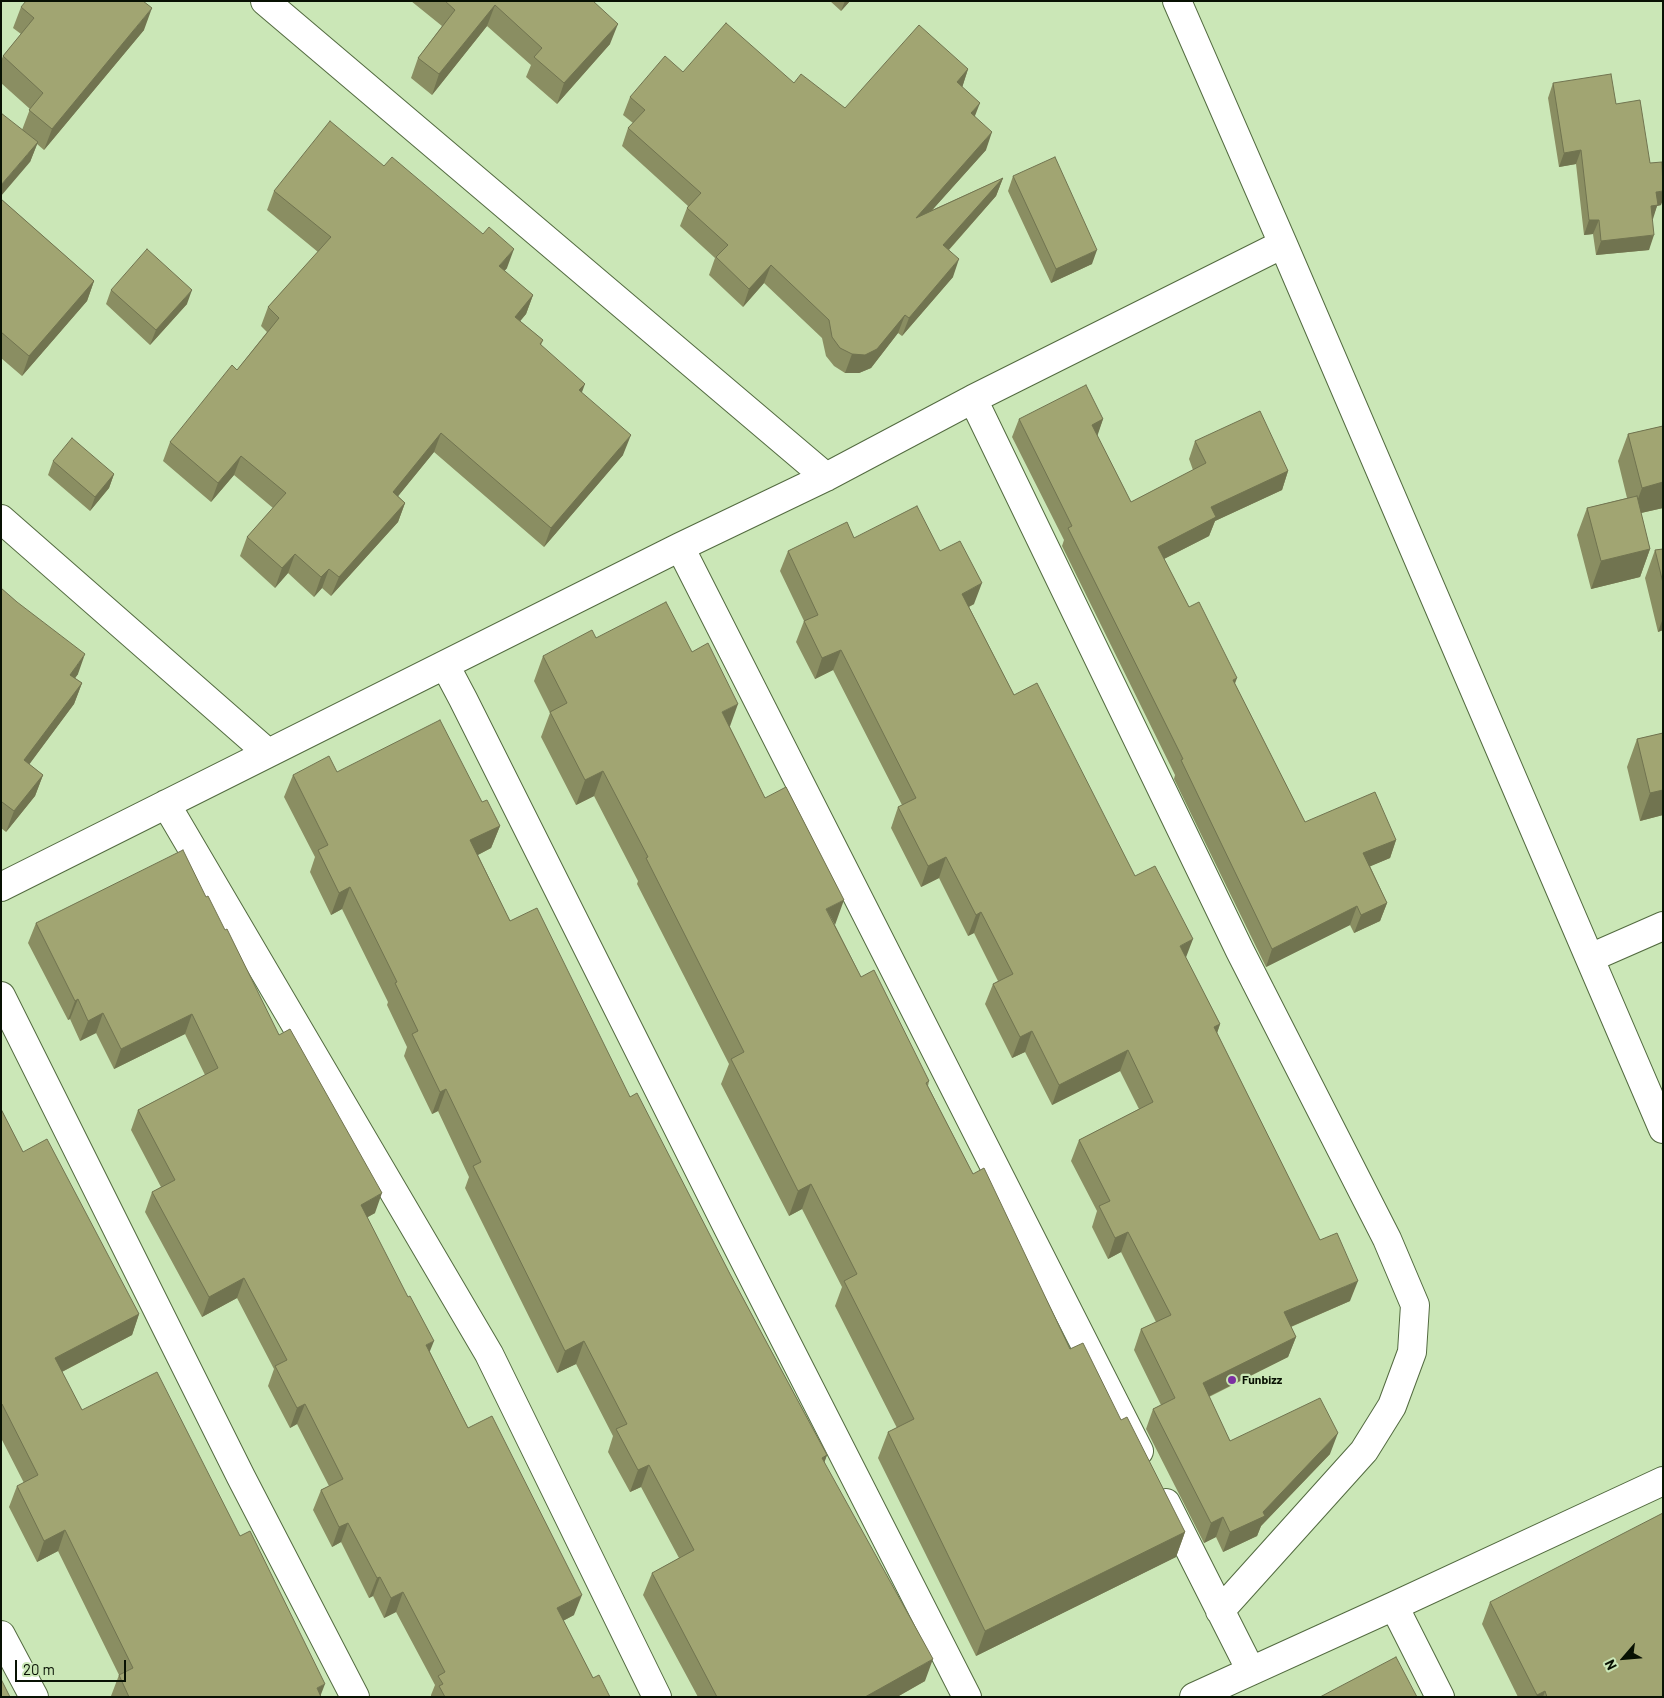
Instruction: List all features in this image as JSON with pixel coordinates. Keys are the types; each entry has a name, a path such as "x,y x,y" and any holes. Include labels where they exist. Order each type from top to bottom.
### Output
{"street":[{"path":"265,1 826,477"},
{"path":"1176,1 1283,244 1663,1128"},
{"path":"1,887 680,547 826,477 973,399 1283,244"},
{"path":"973,399 1240,951 1387,1239 1415,1305 1412,1352 1392,1406 1364,1451 1220,1611"},
{"path":"1,519 268,753"},
{"path":"680,547 1251,1671"},
{"path":"445,664 728,1228 967,1697"},
{"path":"166,804 489,1354 657,1697"},
{"path":"1590,958 1663,926"},
{"path":"1,996 241,1477 355,1697"},
{"path":"1194,1697 1663,1481"},
{"path":"1394,1606 1440,1697"},
{"path":"1,1635 34,1697"}],"building":[{"path":"26,1 143,1 152,8 52,129 29,110 43,93 3,56 34,18 21,7"},
{"path":"445,1 593,1 618,24 564,83 534,57 542,48 495,5 439,74 418,58 455,10"},
{"path":"726,23 794,83 801,74 845,108 919,25 968,69 957,82 980,103 971,113 992,132 916,218 1003,178 943,245 959,259 909,318 905,315 877,349 865,355 852,354 840,348 832,337 829,320 771,265 749,289 716,257 728,245 687,208 701,193 628,128 645,110 630,97 665,56 683,72"},
{"path":"1611,74 1616,104 1640,100 1650,163 1662,162 1663,191 1656,192 1658,205 1651,206 1654,235 1601,241 1599,220 1589,220 1581,150 1564,153 1553,83"},
{"path":"1,113 38,142 1,185"},
{"path":"330,121 384,166 392,157 483,234 489,227 514,249 499,266 533,295 515,317 543,340 540,344 585,384 579,390 631,435 551,528 441,433 393,492 405,503 339,577 329,569 321,577 295,554 282,568 247,537 286,493 241,456 218,483 170,442 232,365 237,370 279,318 268,307 331,237 274,191"},
{"path":"1055,157 1097,250 1056,269 1013,176"},
{"path":"1,199 94,281 29,356 1,332"},
{"path":"147,249 192,290 156,330 111,290"},
{"path":"1086,385 1103,419 1092,425 1131,502 1206,463 1195,441 1260,411 1288,471 1211,507 1216,517 1158,547 1189,607 1199,602 1237,678 1233,680 1305,822 1375,792 1396,840 1363,853 1387,903 1361,915 1357,906 1272,949 1181,760 1183,759 1068,528 1072,526 1019,419"},
{"path":"1663,426 1663,482 1642,488 1628,434"},
{"path":"72,438 114,474 95,497 53,461"},
{"path":"1637,496 1650,549 1601,561 1587,508"},
{"path":"917,506 940,551 960,541 982,583 962,594 1014,695 1037,683 1135,876 1155,866 1193,939 1180,946 1220,1024 1214,1027 1320,1240 1337,1233 1358,1281 1284,1312 1296,1337 1203,1383 1230,1441 1320,1398 1338,1433 1263,1512 1265,1516 1230,1532 1223,1517 1211,1523 1153,1409 1175,1398 1141,1329 1171,1315 1128,1232 1115,1238 1099,1206 1110,1201 1079,1140 1153,1102 1128,1050 1059,1085 1032,1031 1020,1037 993,984 1013,974 981,912 976,915 946,857 928,866 898,807 916,798 841,650 822,658 804,621 818,615 788,551 847,522 854,538"},
{"path":"1663,549 1663,583 1655,550"},
{"path":"1,588 85,654 70,675 82,683 24,760 43,775 14,811 1,802"},
{"path":"666,602 692,652 708,643 738,704 722,712 765,798 786,787 844,900 826,909 861,977 874,970 929,1081 926,1083 973,1174 984,1168 1070,1349 1083,1343 1121,1420 1127,1417 1185,1532 985,1631 888,1432 914,1419 844,1281 857,1274 811,1184 798,1191 731,1059 744,1052 646,858 648,857 603,771 585,780 550,712 567,703 543,656 592,630 596,638"},
{"path":"440,720 482,802 487,800 500,826 470,840 510,921 537,908 630,1097 637,1093 730,1274 827,1455 822,1458 933,1659 865,1697 717,1697 652,1573 694,1550 649,1465 638,1470 616,1429 627,1424 584,1341 565,1351 473,1166 481,1162 446,1089 440,1092 412,1034 418,1031 395,983 397,982 350,887 339,893 318,850 328,845 293,775 329,756 337,772"},
{"path":"1663,733 1663,790 1650,793 1637,739"},
{"path":"183,850 206,897 208,896 225,930 227,929 279,1035 290,1029 382,1193 361,1205 408,1297 410,1296 434,1341 426,1345 468,1428 492,1416 582,1595 557,1608 593,1678 599,1675 610,1697 445,1697 439,1686 443,1684 438,1676 445,1672 403,1592 391,1598 380,1577 377,1578 348,1523 339,1527 321,1490 343,1479 305,1404 297,1408 275,1366 287,1360 244,1278 209,1297 152,1192 175,1180 138,1110 218,1068 192,1014 121,1049 103,1013 88,1021 78,999 75,1001 36,923"},
{"path":"1,1109 23,1152 47,1139 139,1314 55,1358 82,1410 157,1372 240,1536 250,1531 325,1684 317,1688 321,1697 129,1697 119,1675 133,1668 65,1530 44,1541 17,1486 38,1475 1,1404"},
{"path":"1663,1513 1663,1697 1547,1697 1545,1691 1537,1695 1490,1602"},
{"path":"1396,1657 1417,1697 1320,1697"},
{"path":"1,1679 10,1697 1,1697"}],"place":[{"name":"Funbizz","path":"1232,1380"}]}
